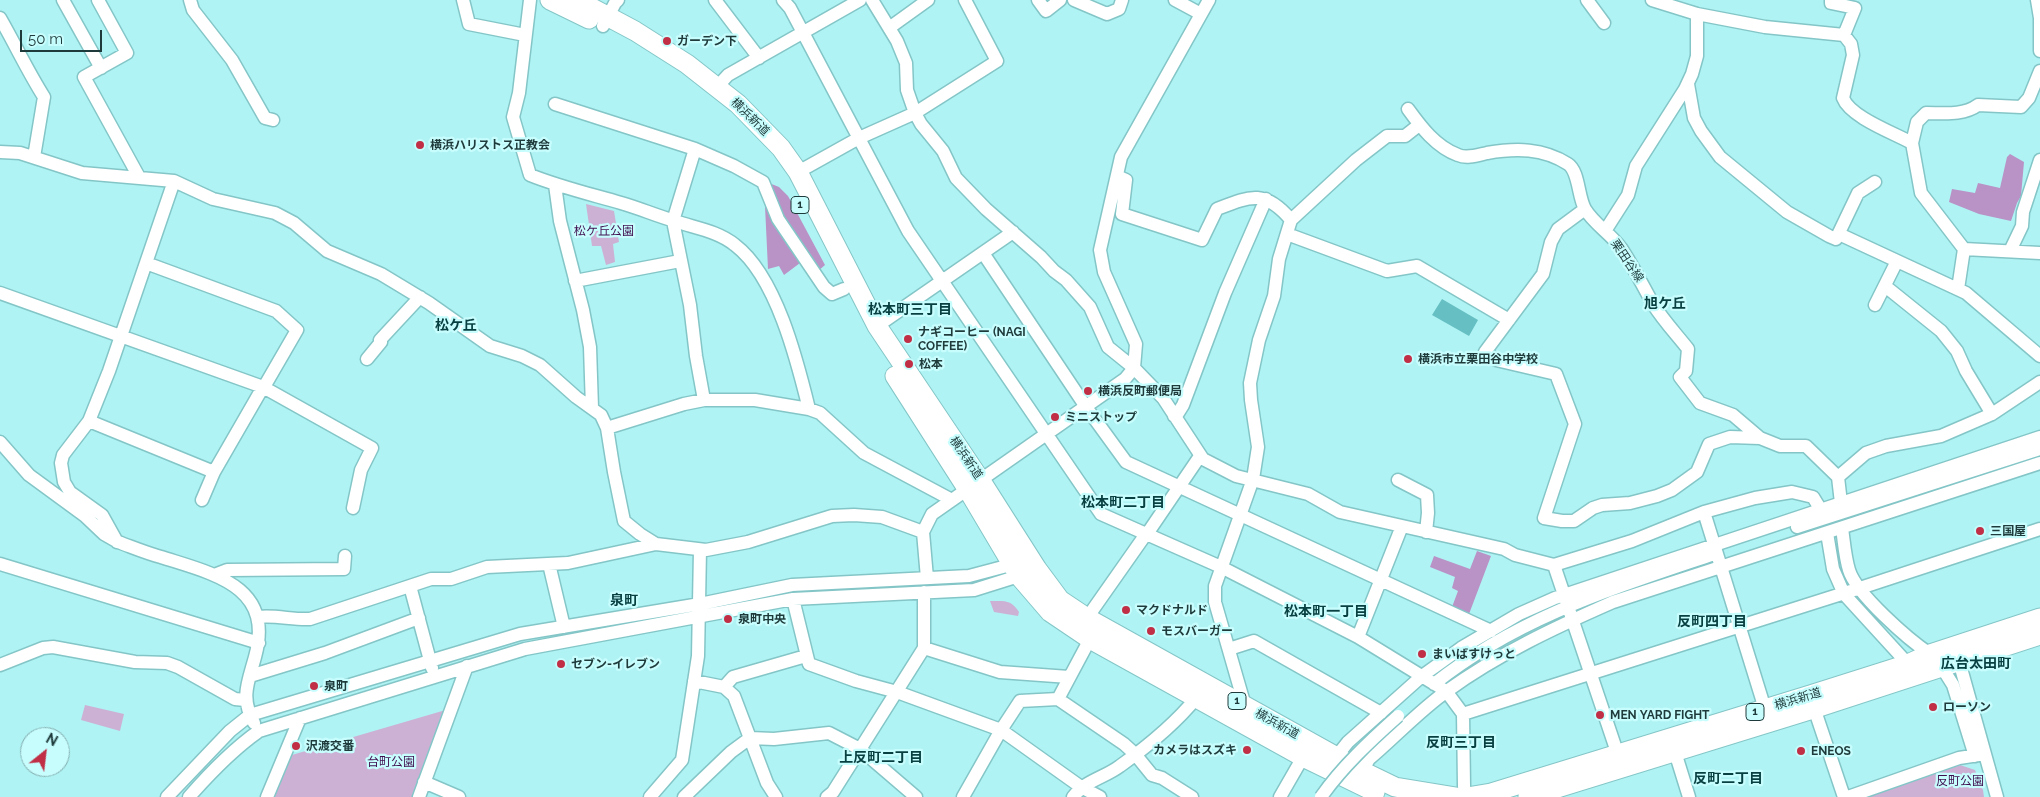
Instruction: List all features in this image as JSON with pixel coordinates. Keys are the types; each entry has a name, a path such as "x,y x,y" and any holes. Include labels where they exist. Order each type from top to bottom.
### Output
{"highway":[{"name":"横浜新道","path":"550,0 605,21 687,64 718,87 781,148 798,172 877,326 975,485 1050,612 1090,639 1303,757 1387,797"},
{"name":"横浜新道","path":"576,0 698,84 741,119 771,153 867,331 975,485"},
{"name":"横浜新道","path":"1025,568 1060,600 1087,618 1362,771 1395,787 1456,797"},
{"name":"横浜新道","path":"1528,797 1676,752 1812,702 1935,660 2040,618"},
{"name":"横浜新道","path":"1466,797 1491,793 1765,709 1812,702 1908,664 1935,660 1959,660 2040,635"}],"street":[{"path":"62,0 100,68"},
{"path":"98,0 127,53 84,77 139,177"},
{"path":"190,0 194,10 232,60 265,118 273,120"},
{"path":"463,0 469,24 525,35"},
{"path":"530,0 513,117 530,175 555,185 620,203 716,234 734,244 750,259 765,282 784,324 799,369 809,408"},
{"path":"605,21 618,0"},
{"path":"715,0 759,58"},
{"path":"783,0 790,8 908,231 1101,514 1221,567 1358,637 1446,691 1463,714 1464,786 1466,797"},
{"path":"718,87 728,75 860,0"},
{"path":"872,0 889,28 906,63 907,90 915,113 921,124 943,152 956,178 986,210 1041,257 1054,272 1066,280 1090,307 1108,346 1134,368 1163,398 1200,456 1213,465 1236,476 1308,494 1340,512 1504,549 1514,555 1554,565 1632,541 1704,512 1755,498 1792,492 1813,497 1821,510"},
{"path":"889,28 928,0"},
{"path":"798,172 859,138 915,113 997,61 965,0"},
{"path":"1038,0 1046,11 1060,0"},
{"path":"1074,0 1107,14 1119,9 1122,0"},
{"path":"1175,0 1201,14"},
{"path":"927,578 923,532 932,514 1125,379 1134,368 1136,344 1104,272 1100,250 1121,157 1209,0"},
{"path":"1587,0 1604,23"},
{"path":"1652,0 1679,5 1697,14 1765,27 1844,35 1851,44 1853,55 1843,98 1846,104 1856,113 1912,143"},
{"path":"1831,0 1831,3 1855,8 1844,35"},
{"path":"2036,0 2040,18 2040,51"},
{"path":"1605,231 1628,194 1636,166 1688,84 1698,56 1697,14"},
{"path":"0,18 16,45 29,74 44,97 34,157"},
{"path":"1958,289 1964,249 1921,193 1912,143 1917,122 1926,113 1959,113 1973,109 1978,105 2021,107 2029,98 2040,71"},
{"path":"1688,84 1694,118 1720,157 1795,218 1836,239 1858,192 1875,182"},
{"path":"555,104 695,150 734,166 763,182 778,219 824,287 832,294 844,289"},
{"name":"栗田谷線","path":"1408,109 1419,125 1437,143 1458,156 1510,150 1533,150 1547,153 1570,165 1575,172 1576,185 1585,210 1620,247 1655,306 1688,350 1686,371 1680,377 1700,403 1732,415 1760,438 1780,446 1806,446 1838,477"},
{"path":"1245,706 1215,602 1215,586 1253,479 1258,448 1250,383 1258,340 1274,296 1279,259 1291,220 1356,160 1387,136 1405,136 1419,125"},
{"path":"695,150 673,221 690,305 704,400"},
{"path":"0,152 20,153 82,173 174,181 213,199 275,212 294,223 327,251 381,274 420,297 490,346 522,356 540,365 576,397 601,415 607,428 624,521 656,544"},
{"path":"2010,251 2022,226 2023,212 2040,160"},
{"path":"1117,176 1126,180 1122,214 1202,240 1217,209 1249,197 1266,198 1280,207 1291,220"},
{"path":"118,542 102,516 70,492 64,482 61,463 63,455 89,421 109,371 174,181"},
{"path":"555,185 560,221 590,347 592,408"},
{"path":"1174,416 1183,405 1225,293 1266,198"},
{"path":"1585,210 1558,229 1551,242 1543,274 1485,352 1496,360 1556,374 1574,424 1544,518 1574,521 1593,508 1602,505 1630,503 1657,496 1672,490 1697,472 1709,444 1730,437 1760,438"},
{"path":"877,326 1013,232"},
{"path":"1287,234 1387,271 1418,266 1509,320"},
{"path":"1839,234 1966,293 2040,356"},
{"path":"1964,249 2040,253"},
{"path":"983,253 1086,407 1126,462 1491,631"},
{"path":"575,280 680,261"},
{"path":"1876,305 1897,262"},
{"path":"146,263 276,312 297,330 214,472 202,500"},
{"path":"1885,286 1941,330 1957,350 1966,371 1992,414"},
{"path":"0,293 264,387 372,448 361,470 353,508"},
{"path":"368,359 381,342 380,340 420,297"},
{"path":"1841,502 1838,477 1866,453 1886,446 1941,436 1992,414 2040,382"},
{"path":"607,428 684,404 704,400 756,400 809,408 820,413 864,453 952,500"},
{"path":"89,421 214,472"},
{"path":"1336,757 1348,742 1422,676 1461,648 1519,614 1862,501 2040,437"},
{"path":"0,442 29,475 85,516 104,534 118,542 184,561 233,584 244,593 258,617 259,643 247,684 245,700 250,716 259,732"},
{"path":"1715,550 1841,502 1862,501 2040,449"},
{"path":"1087,618 1200,456"},
{"path":"1362,771 1369,759 1446,691 1533,638 1572,620 1613,602 2040,463"},
{"path":"1398,480 1427,495 1426,532"},
{"path":"1862,501 1867,520"},
{"path":"1704,512 1765,709"},
{"path":"258,617 272,615 296,620 310,619 431,579 451,579 487,567 568,563 656,544 700,550 748,542 832,516 882,517 923,532"},
{"path":"1358,637 1402,526"},
{"path":"1842,528 1849,572 1859,589 1914,644 1935,660 1954,685 1996,797"},
{"path":"1463,714 1844,594 2040,529"},
{"path":"1827,533 1833,569 1844,594 1908,664"},
{"path":"650,797 682,760 698,656 700,550"},
{"path":"214,575 228,570 344,569 345,556"},
{"path":"0,564 259,643"},
{"path":"549,564 564,627"},
{"path":"1554,565 1618,755"},
{"path":"189,797 242,743 259,732 525,648 700,610 792,585 969,576 1025,568"},
{"path":"167,797 216,744 250,716 520,634 793,599 974,590 1025,568"},
{"path":"410,586 434,676"},
{"path":"827,797 833,792 924,648 924,592"},
{"path":"793,599 809,664 856,681 897,692 1001,730 1081,787 1100,797"},
{"path":"1434,684 1488,647 1566,600"},
{"path":"250,676 325,653 419,618"},
{"path":"1058,700 1090,639"},
{"path":"1229,649 1254,641 1381,713"},
{"path":"0,664 43,648 53,647 135,662 167,663 178,667 235,699 245,700"},
{"path":"924,648 1000,672 1069,678"},
{"path":"724,687 733,677 806,656"},
{"path":"1959,660 1980,755"},
{"path":"419,797 467,666"},
{"path":"694,681 724,687 734,696 767,783 776,797"},
{"path":"1073,797 1081,787 1119,767 1183,714 1197,697"},
{"path":"963,797 1001,730 1020,701 1058,700 1124,744 1152,775 1162,778 1192,797"},
{"path":"1812,702 1844,797"},
{"path":"1321,797 1372,739 1398,716"},
{"path":"268,797 300,718"},
{"path":"684,797 731,752 750,738 774,739 829,733 860,749 909,795"},
{"path":"1676,752 1689,797"},
{"path":"1848,797 1959,758 1980,755"},
{"path":"1280,797 1303,757"},
{"path":"424,782 459,797"}],"green space":[{"name":"松ケ丘公園","path":"586,204 614,211 619,242 613,244 615,262 606,265 601,246 592,246"},
{"path":"990,601 1010,603 1019,612 1018,616 994,612"},
{"path":"85,705 124,714 120,731 81,720"},
{"name":"台町公園","path":"449,709 416,797 270,797 285,757"},
{"name":"反町公園","path":"1960,765 1975,770 1984,797 1866,797"}],"shaded area":[{"path":"2010,154 2024,162 2021,196 2011,221 1979,214 1949,202 1952,189 1975,193 1978,183 2000,188 2007,157"},
{"path":"769,183 779,187 788,196 825,265 818,271 808,257 784,275 779,266 768,269 765,206"},
{"path":"1477,551 1491,556 1469,614 1452,607 1458,591 1452,588 1455,577 1430,567 1434,556 1470,569"}],"water":[{"path":"1442,299 1478,320 1469,336 1432,315"}],"place":[{"name":"ガーデン下","path":"667,41"},
{"name":"横浜ハリストス正教会","path":"420,145"},
{"name":"ナギコーヒー (NAGI COFFEE)","path":"908,339"},
{"name":"横浜市立栗田谷中学校","path":"1408,359"},
{"name":"松本","path":"909,364"},
{"name":"横浜反町郵便局","path":"1088,391"},
{"name":"ミニストップ","path":"1055,417"},
{"name":"三国屋","path":"1980,531"},
{"name":"マクドナルド","path":"1126,610"},
{"name":"泉町中央","path":"728,619"},
{"name":"モスバーガー","path":"1151,631"},
{"name":"まいばすけっと","path":"1422,654"},
{"name":"セブン-イレブン","path":"561,664"},
{"name":"泉町","path":"314,686"},
{"name":"ローソン","path":"1933,707"},
{"name":"MEN YARD FIGHT","path":"1600,715"},
{"name":"沢渡交番","path":"296,746"},
{"name":"カメラはスズキ","path":"1247,750"},
{"name":"ENEOS","path":"1801,751"}],"district":[{"name":"旭ケ丘","path":"1665,304"},
{"name":"松本町三丁目","path":"910,310"},
{"name":"松ケ丘","path":"456,326"},
{"name":"松本町二丁目","path":"1123,503"},
{"name":"泉町","path":"624,601"},
{"name":"松本町一丁目","path":"1326,612"},
{"name":"反町四丁目","path":"1712,622"},
{"name":"広台太田町","path":"1976,664"},
{"name":"反町三丁目","path":"1461,743"},
{"name":"上反町二丁目","path":"881,758"},
{"name":"反町二丁目","path":"1728,779"}]}
